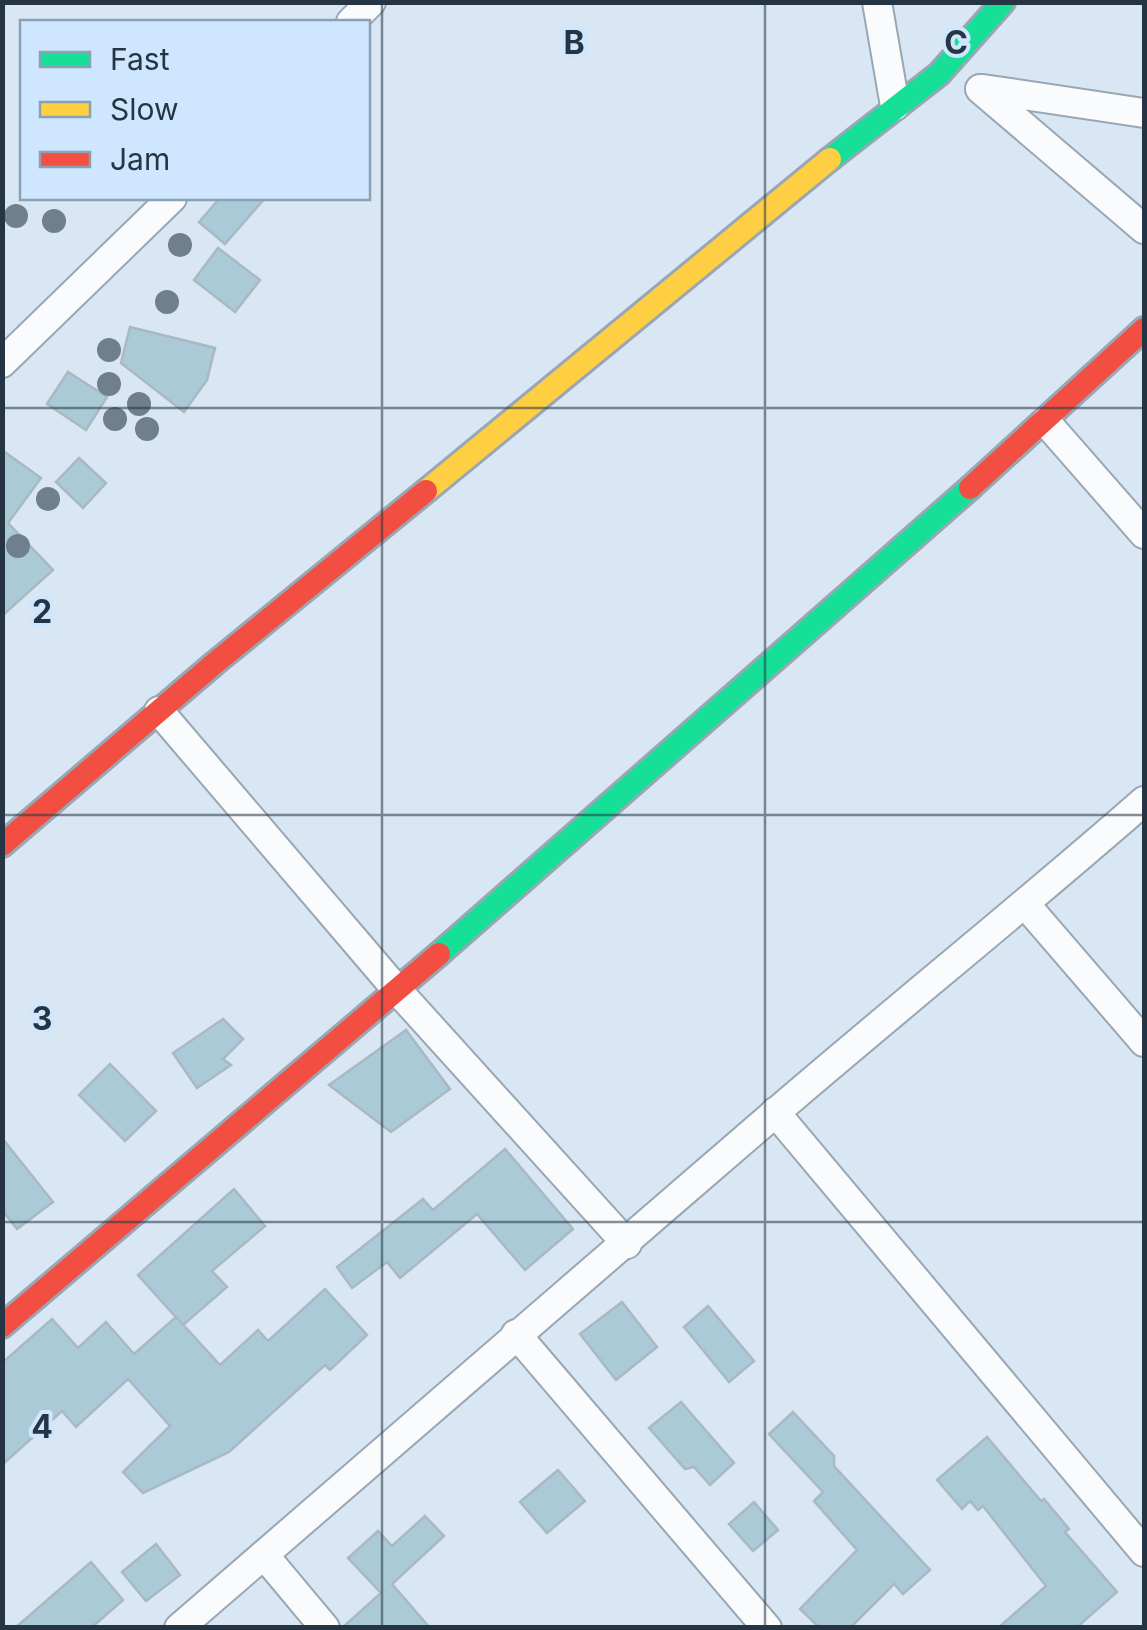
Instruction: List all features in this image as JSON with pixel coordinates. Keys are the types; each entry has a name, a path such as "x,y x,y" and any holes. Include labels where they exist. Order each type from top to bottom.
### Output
{"street":[{"path":"352,20 371,2"},
{"path":"877,2 894,106"},
{"path":"2,845 159,711 894,106 939,74 1003,2"},
{"path":"939,74 980,89 1144,114"},
{"path":"980,89 1144,229"},
{"path":"2,363 170,200"},
{"path":"2,1326 397,990 1046,422 1144,329"},
{"path":"1046,422 1144,534"},
{"path":"159,711 397,990 627,1244"},
{"path":"180,1628 516,1334 627,1244 776,1112 1026,904 1144,800"},
{"path":"1026,904 1144,1042"},
{"path":"776,1112 1144,1552"},
{"path":"516,1334 767,1628"},
{"path":"264,1555 326,1628"}],"building":[{"path":"218,200 263,200 225,244 199,222"},
{"path":"218,248 260,280 235,312 194,280"},
{"path":"130,327 215,348 207,380 184,412 121,363"},
{"path":"68,372 107,397 86,430 47,404"},
{"path":"2,450 41,478 8,523 53,570 2,616"},
{"path":"79,458 106,483 83,508 56,482"},
{"path":"223,1019 243,1039 223,1059 231,1065 197,1088 173,1053"},
{"path":"406,1030 450,1089 391,1132 329,1085"},
{"path":"110,1064 156,1111 125,1141 79,1095"},
{"path":"2,1138 53,1202 17,1229 2,1210"},
{"path":"505,1149 573,1229 525,1270 477,1214 400,1278 387,1262 352,1288 337,1267 423,1199 433,1210"},
{"path":"234,1189 265,1226 212,1271 227,1287 183,1325 138,1275"},
{"path":"325,1289 367,1335 330,1370 325,1365 229,1452 143,1493 123,1472 170,1426 128,1379 76,1427 62,1411 2,1465 2,1363 52,1319 78,1348 106,1322 134,1354 176,1317 220,1365 258,1330 268,1341"},
{"path":"622,1302 657,1347 616,1380 580,1334"},
{"path":"708,1306 754,1361 729,1382 684,1327"},
{"path":"681,1402 734,1463 710,1485 694,1467 685,1469 649,1428"},
{"path":"793,1412 834,1456 834,1466 930,1570 903,1594 894,1584 850,1628 820,1628 800,1609 857,1550 814,1501 823,1492 769,1434"},
{"path":"987,1437 1041,1501 1044,1499 1069,1529 1065,1532 1117,1592 1076,1628 998,1628 1046,1586 983,1506 978,1510 970,1501 962,1509 937,1480"},
{"path":"558,1470 585,1501 547,1533 520,1502"},
{"path":"754,1502 778,1530 753,1551 729,1524"},
{"path":"425,1516 444,1536 392,1584 430,1628 342,1628 381,1593 348,1558 378,1531 392,1546"},
{"path":"156,1544 180,1575 146,1601 122,1572"},
{"path":"91,1562 123,1600 91,1628 15,1628"}],"traffic: fast":[{"path":"830,159 939,74 1003,2"},
{"path":"439,954 970,488"}],"traffic: slow":[{"path":"426,491 830,159"}],"traffic: jam":[{"path":"970,488 1144,329"},
{"path":"2,845 215,663 426,491"},
{"path":"2,1326 439,954"}]}
